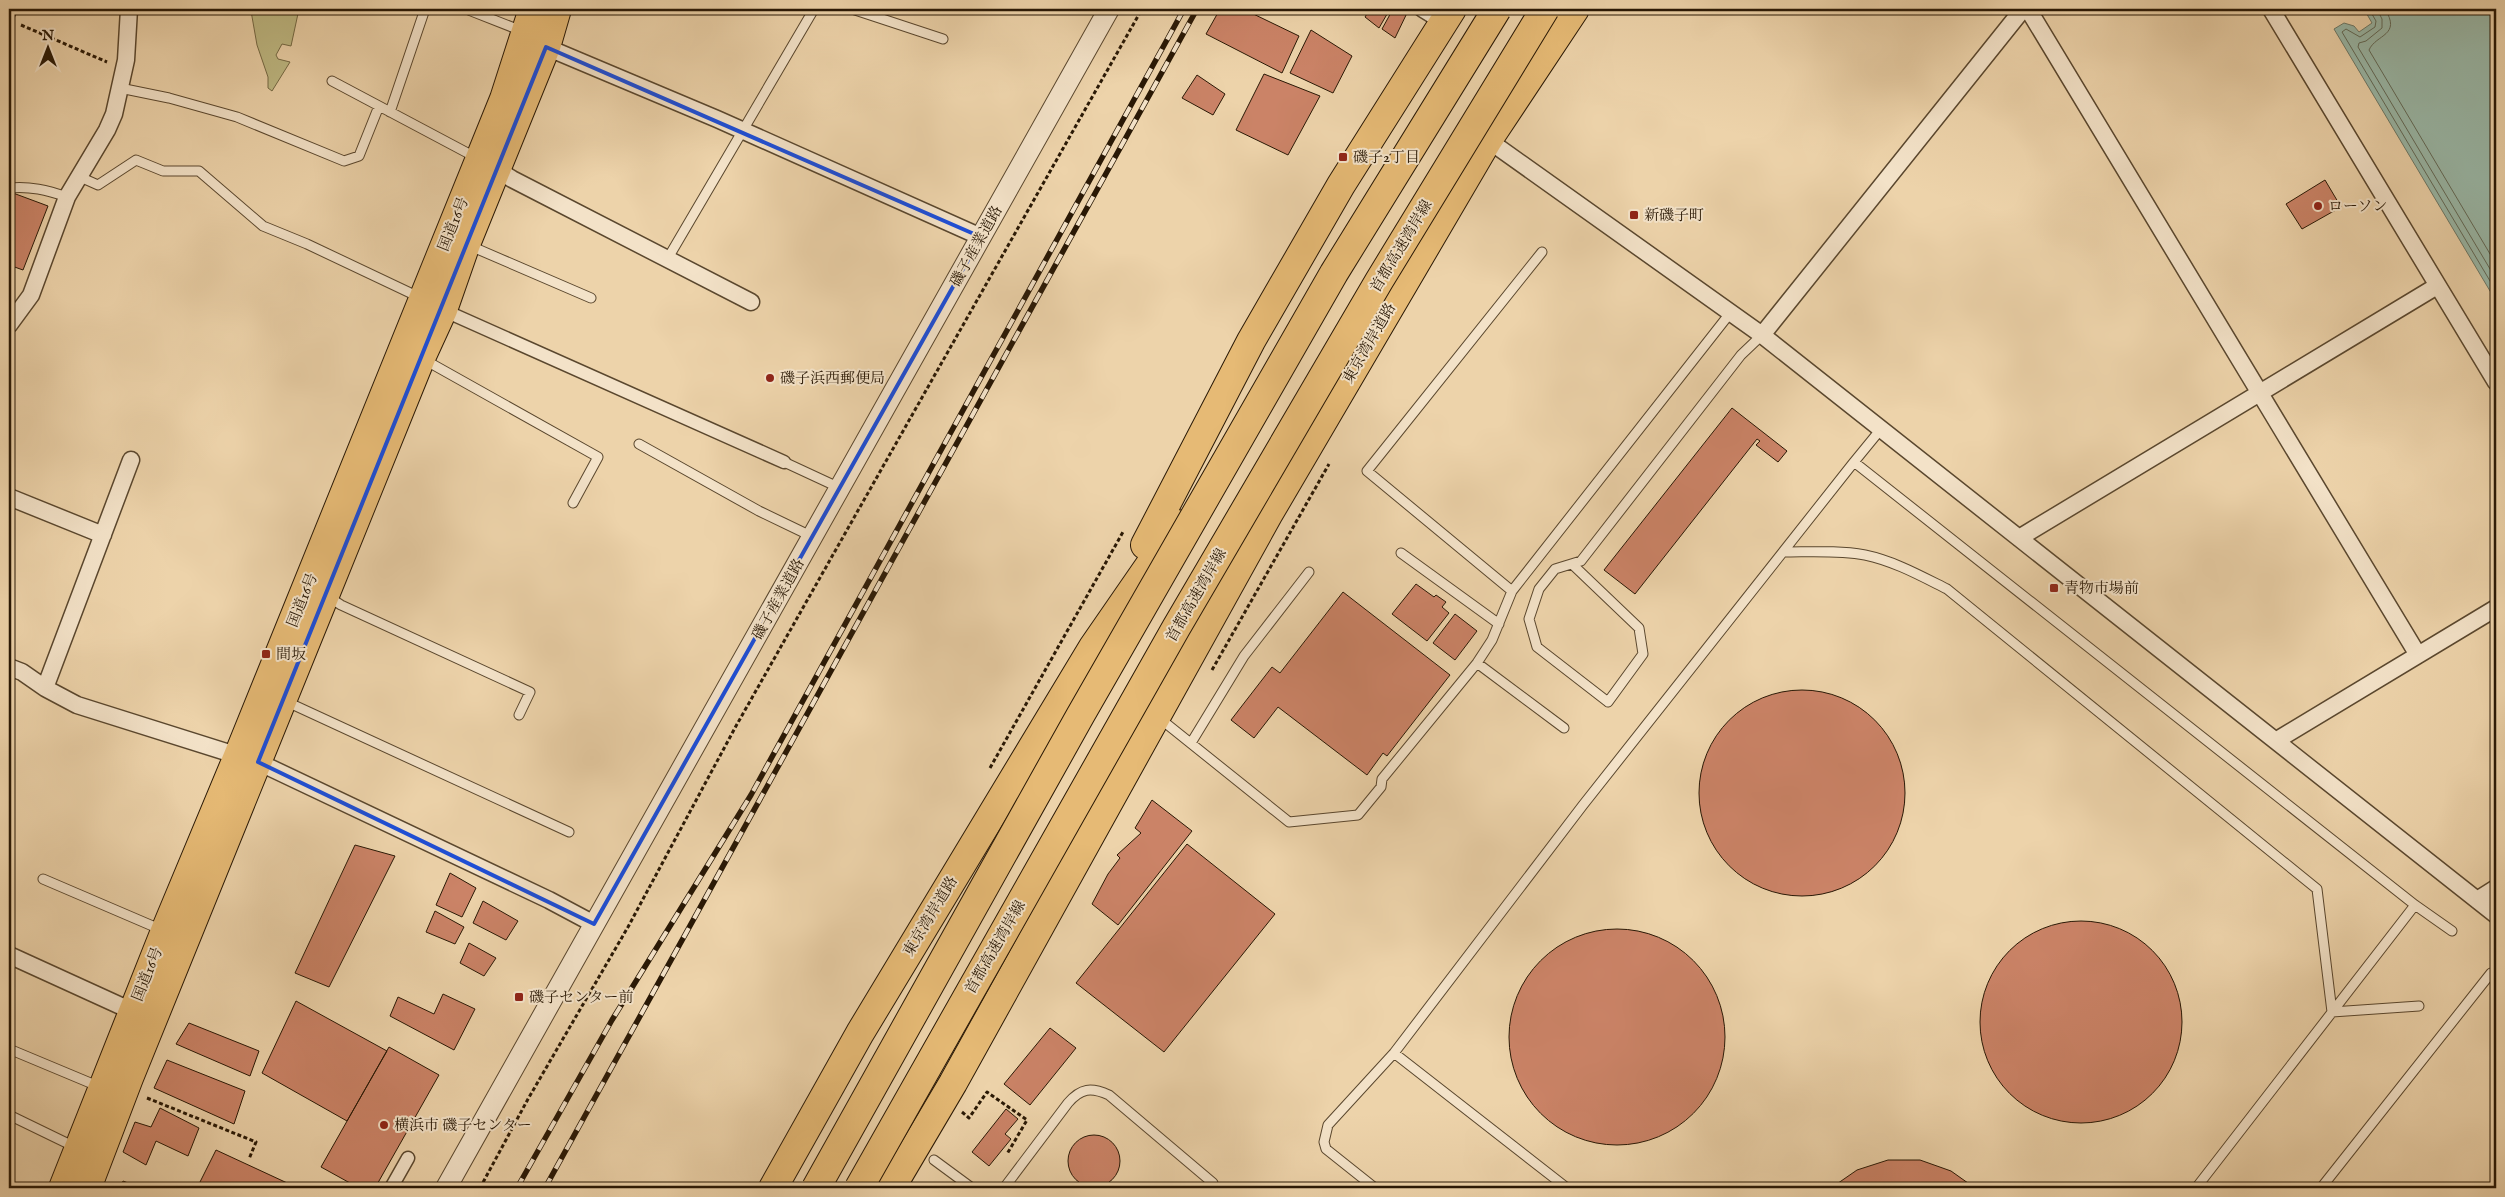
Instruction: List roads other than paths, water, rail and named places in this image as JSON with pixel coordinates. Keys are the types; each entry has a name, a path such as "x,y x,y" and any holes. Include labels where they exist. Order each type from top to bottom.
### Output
{"highway":[{"name":"国道16号","path":"87,1188 248,759 434,304 488,165 536,29 557,9"},
{"path":"816,1188 1080,716 1334,273 1498,9"},
{"name":"東京湾岸道路","path":"772,1188 860,1033 1093,647 1308,329 1504,9"},
{"name":"東京湾岸道路","path":"1175,684 1231,558 1342,332 1535,9"},
{"name":"首都高速湾岸線","path":"859,1188 1176,628 1379,281 1545,9"},
{"name":"東京湾岸道路","path":"891,1188 953,1084 1268,515 1488,140 1575,9"},
{"name":"東京湾岸道路","path":"1093,647 1251,341 1439,13"},
{"name":"国道16号","path":"63,1188 165,931 248,759 282,699 421,358 434,304 466,244 488,165"}],"street":[{"path":"9,325 31,295 67,198 107,130 124,70 129,9"},
{"name":"磯子産業道路","path":"446,1188 1109,9"},
{"path":"1762,335 2022,9"},
{"path":"2028,9 2418,655"},
{"path":"2271,9 2496,382"},
{"path":"536,29 742,131 980,237"},
{"path":"1488,140 1762,335 2277,740 2496,915"},
{"path":"488,165 751,302"},
{"path":"2019,538 2437,286"},
{"path":"434,304 784,462"},
{"path":"45,688 131,460"},
{"path":"9,497 103,535"},
{"path":"2277,740 2496,608"},
{"path":"9,667 22,672 45,688 77,705 248,759 549,900 594,924"},
{"path":"2477,900 2496,888"},
{"path":"9,955 124,1007 132,1013"},
{"path":"391,1188 408,1158"}],"lane":[{"path":"9,17 13,9"},
{"path":"390,112 426,9"},
{"path":"466,9 536,29"},
{"path":"668,258 814,9"},
{"path":"854,9 943,39"},
{"path":"332,81 488,165"},
{"path":"120,88 169,98 237,117 344,161 359,156 379,106"},
{"path":"80,177 98,185 136,160 163,170 199,171 263,226 307,244 434,304"},
{"path":"9,188 41,188 67,198"},
{"path":"466,244 591,298"},
{"path":"1512,591 1367,471 1542,252"},
{"path":"1156,716 1288,822 1358,815 1381,787 1382,779 1477,663 1492,640 1512,591 1731,312"},
{"path":"1572,564 1639,628 1642,638 1643,654 1608,702 1537,647 1529,619 1539,589 1555,569 1582,561 1741,355 1762,335"},
{"path":"421,358 598,457 573,504"},
{"path":"1375,1188 1326,1149 1324,1142 1328,1125 1394,1053 1583,805 1880,428"},
{"path":"639,444 759,511 813,537"},
{"path":"784,462 840,488"},
{"path":"1854,462 2415,905 2452,931"},
{"path":"1783,552 1831,552 1865,555 1907,569 1947,589 2317,889 2332,1012"},
{"path":"1401,553 1499,624"},
{"path":"1191,743 1244,656 1309,572"},
{"path":"325,595 341,605 530,692 519,716"},
{"path":"1477,663 1564,728"},
{"path":"282,699 298,709 569,832"},
{"path":"42,879 154,928 165,931"},
{"path":"2196,1188 2415,905"},
{"path":"2321,1188 2491,973"},
{"path":"2332,1012 2419,1006"},
{"path":"9,1049 103,1088"},
{"path":"1394,1053 1567,1188"},
{"path":"1004,1188 1068,1103 1078,1092 1086,1089 1096,1089 1109,1095 1214,1183 1214,1188"},
{"path":"9,1115 79,1148"},
{"path":"934,1160 972,1188"}],"water":[{"path":"2364,9 2496,9 2496,301 2334,29 2344,23 2354,26 2359,32 2372,23"}],"railway":[{"path":"517,1188 612,1020 751,795 1184,9"},
{"path":"545,1188 1197,9"}],"place":[{"name":"磯子2丁目","path":"1343,157"},
{"name":"ローソン","path":"2318,206"},
{"name":"新磯子町","path":"1634,215"},
{"name":"磯子浜西郵便局","path":"770,378"},
{"name":"青物市場前","path":"2054,588"},
{"name":"間坂","path":"266,654"},
{"name":"磯子センター前","path":"519,997"},
{"name":"横浜市 磯子センター","path":"384,1125"}]}
